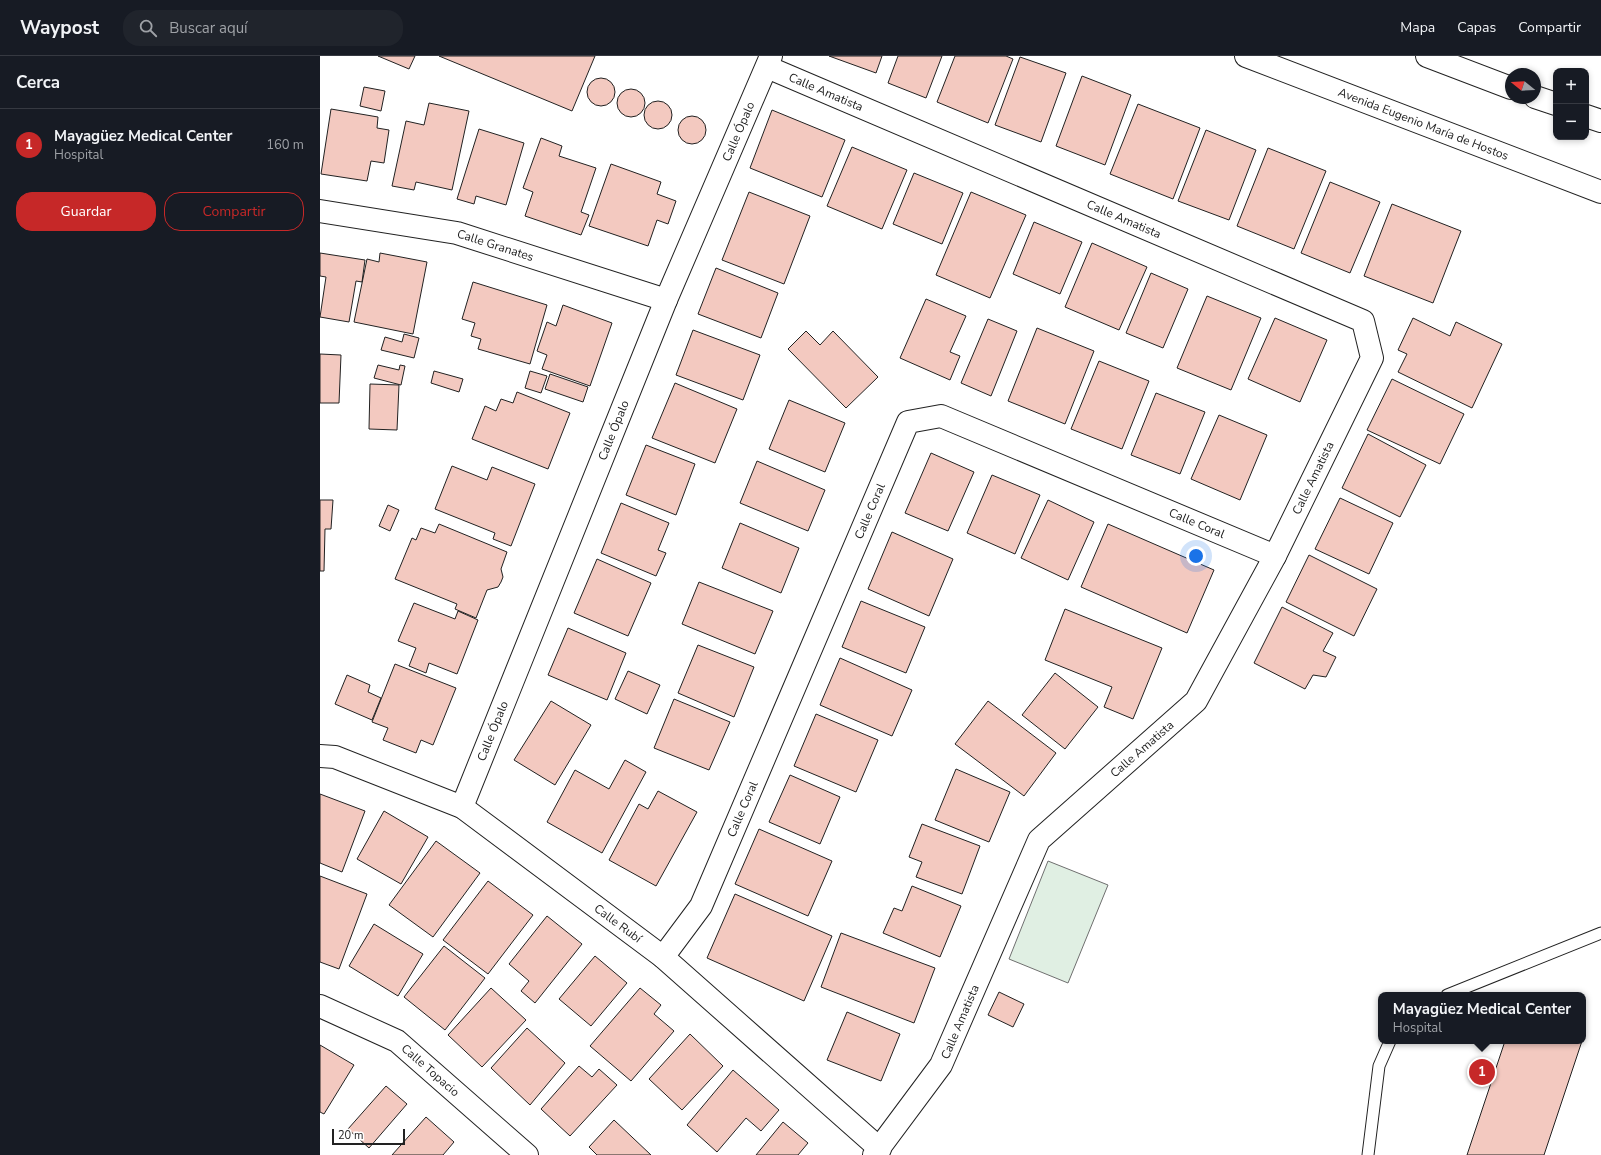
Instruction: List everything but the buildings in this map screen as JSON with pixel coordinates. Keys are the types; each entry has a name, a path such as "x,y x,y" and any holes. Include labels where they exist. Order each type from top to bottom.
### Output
{"main road":[{"name":"Avenida Eugenio María de Hostos","path":"1246,56 1601,192"},
{"path":"1427,56 1505,86"},
{"name":"Calle Ópalo","path":"462,807 666,300 769,61"},
{"name":"Calle Amatista","path":"769,61 1363,321 1372,358 1276,556 1196,701 1039,840 941,1065 877,1152"},
{"path":"1541,99 1553,103"},
{"path":"1589,117 1601,121"},
{"name":"Calle Granates","path":"320,211 457,233 666,300"},
{"name":"Calle Coral","path":"663,957 701,906 908,422 940,416 1276,556"},
{"name":"Calle Rubí","path":"320,756 335,757 462,807 663,957 877,1152"},
{"name":"Calle Topacio","path":"320,1006 397,1041 527,1155"}],"lane":[{"path":"1454,992 1601,933"},
{"path":"1368,1155 1379,1066 1389,1044"}],"green space":[{"path":"1048,861 1108,885 1068,983 1009,959"}],"place":[{"name":"Mayagüez Medical Center","path":"1482,1072"}]}
